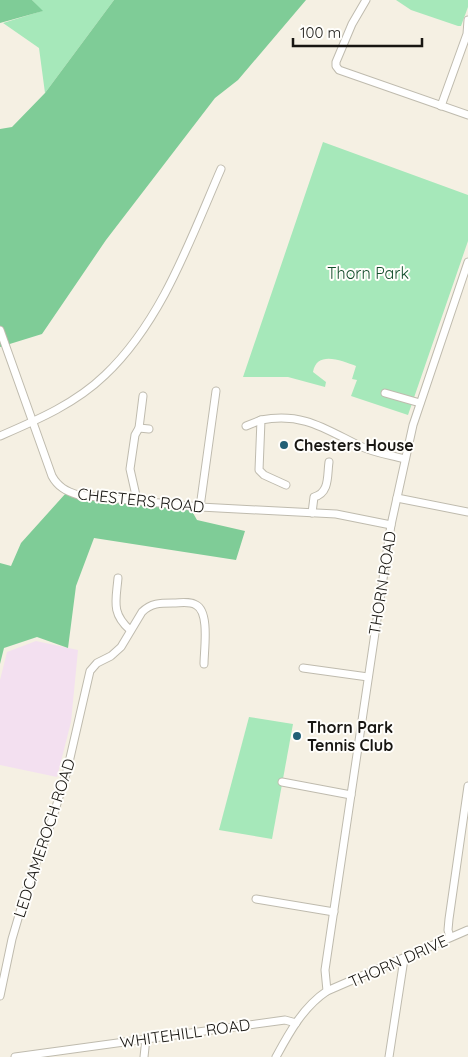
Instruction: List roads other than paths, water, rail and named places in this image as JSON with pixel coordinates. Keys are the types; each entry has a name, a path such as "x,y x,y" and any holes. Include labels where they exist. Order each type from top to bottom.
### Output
{"street":[{"path":"366,0 349,29 336,66 340,70 468,116"},
{"path":"441,106 468,34 468,20"},
{"path":"0,436 58,409 104,376 136,339 170,282 221,169"},
{"name":"THORN ROAD","path":"327,992 326,970 391,525 405,459 420,403 468,262"},
{"name":"CHESTERS ROAD","path":"0,330 52,476 60,487 68,492 78,495 200,507 336,514 391,525"},
{"path":"200,507 216,391"},
{"path":"385,393 420,403"},
{"path":"137,500 130,469 135,435 139,428 143,396"},
{"path":"246,426 273,418 300,420 325,428 368,450 405,459"},
{"path":"261,420 259,470 264,476 286,485"},
{"path":"139,428 150,429"},
{"path":"312,513 312,495 322,494 327,487 329,462"},
{"path":"397,498 468,512"},
{"path":"118,578 115,610 121,621 130,630 142,612 158,602 194,604 202,610 205,620 204,664"},
{"name":"LEDCAMEROCH ROAD","path":"0,996 9,948 27,888 65,778 90,671 121,647 130,630"},
{"path":"303,668 368,677"},
{"path":"282,782 351,795"},
{"path":"450,937 448,927 468,786"},
{"path":"256,900 334,912"},
{"name":"THORN DRIVE","path":"327,992 468,930"},
{"path":"0,948 9,948"},
{"path":"389,1057 404,959"},
{"path":"276,1057 296,1023 315,1000 327,992"},
{"name":"WHITEHILL ROAD","path":"15,1057 285,1020 296,1023"},
{"path":"144,1057 146,1038"}],"place":[{"name":"Chesters House","path":"284,445"},
{"name":"Thorn Park Tennis Club","path":"297,736"}],"park label":[{"name":"Thorn Park","path":"368,273"}]}
